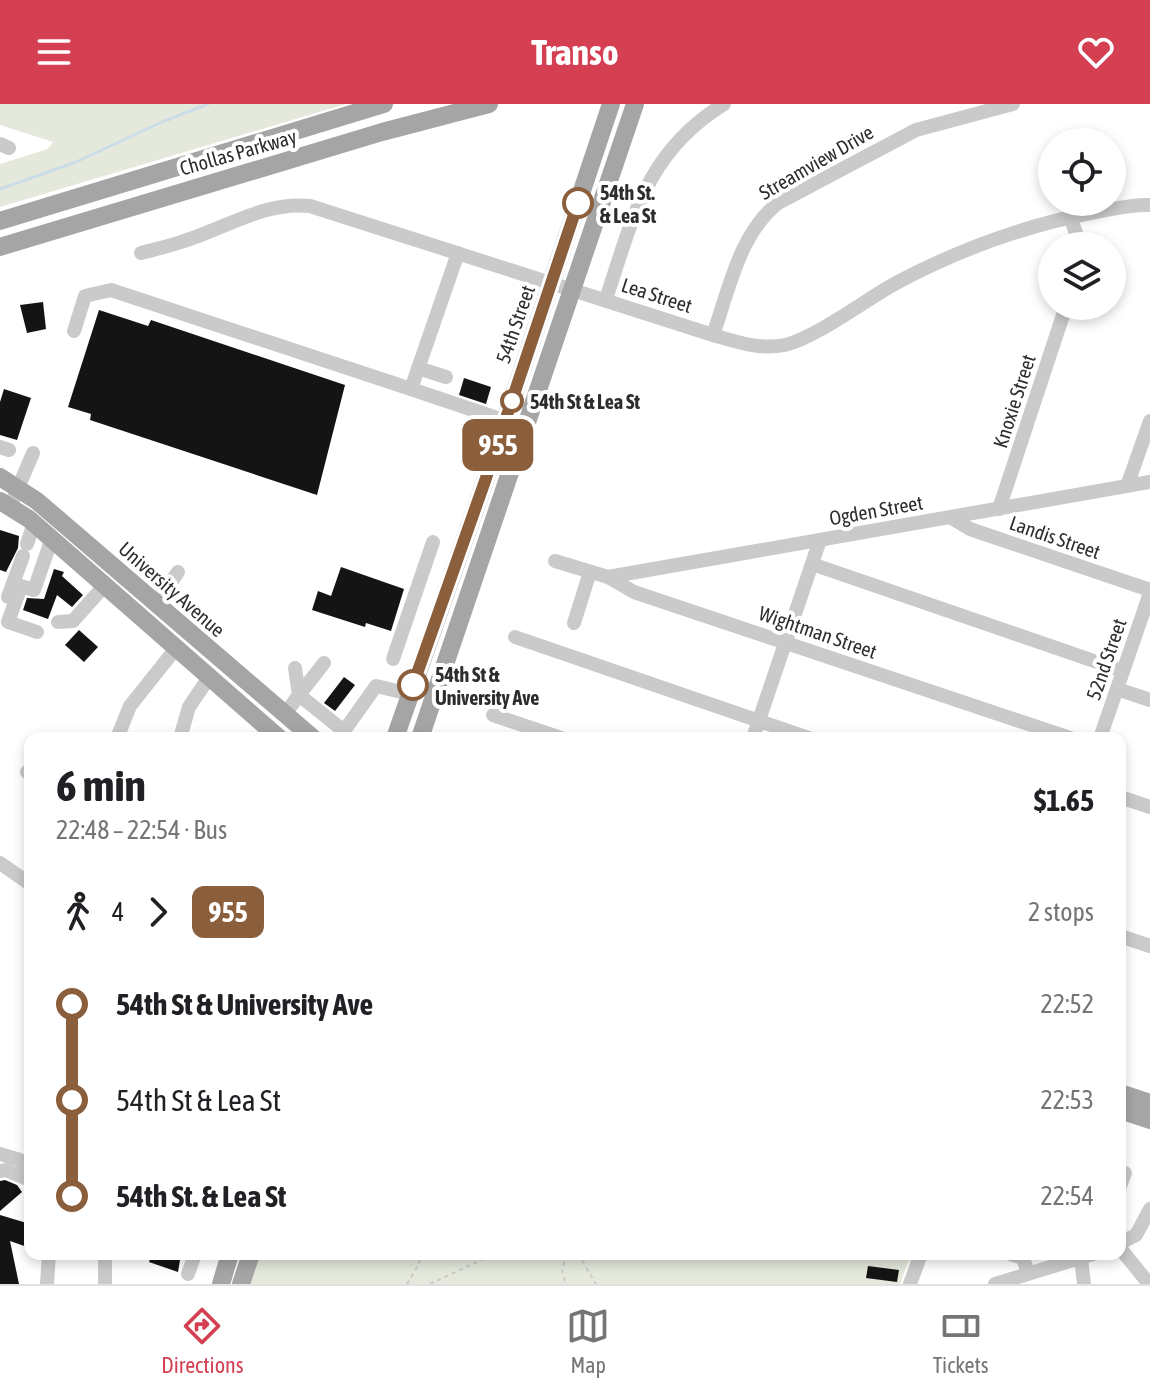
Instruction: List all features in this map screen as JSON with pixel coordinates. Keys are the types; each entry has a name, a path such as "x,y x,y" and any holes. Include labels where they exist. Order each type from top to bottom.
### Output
{"main road":[{"name":"Chollas Parkway","path":"0,221 384,104"},
{"name":"Chollas Parkway","path":"0,247 382,132 489,104"},
{"name":"54th Street","path":"422,732 635,104"},
{"name":"54th Street","path":"397,732 506,421 610,106"},
{"name":"University Avenue","path":"0,477 37,501 306,732"},
{"name":"University Avenue","path":"5,504 52,538 272,732"},
{"path":"461,551 468,562 467,595"},
{"path":"1126,1095 1150,1103"},
{"path":"1126,1112 1150,1120"},
{"path":"241,1284 249,1260"},
{"path":"213,1284 226,1268"}],"street":[{"path":"606,299 639,202 659,164 678,138 724,104"},
{"name":"Streamview Drive","path":"713,335 750,236 764,215 778,203 916,130 1013,104"},
{"name":"Lea Street","path":"141,253 184,241 268,209 295,204 310,206 713,335 759,346 796,341 963,250 1070,217 1150,205"},
{"path":"1070,217 1076,232"},
{"path":"411,389 458,253"},
{"path":"74,331 85,296 111,290 506,421"},
{"name":"Knoxie Street","path":"999,509 1061,320"},
{"path":"418,368 446,377"},
{"path":"1127,486 1150,421"},
{"path":"5,504 18,488 33,453"},
{"name":"Ogden Street","path":"608,577 1150,482"},
{"name":"Landis Street","path":"950,517 970,529 1150,592"},
{"path":"0,620 34,523"},
{"path":"37,632 8,622 21,586 34,590 52,538"},
{"path":"755,732 820,540"},
{"path":"393,659 433,542"},
{"name":"Wightman Street","path":"555,561 608,577 634,592 1052,732"},
{"path":"812,564 1123,671"},
{"path":"156,604 178,572"},
{"path":"574,623 590,572"},
{"path":"58,622 73,621 105,585"},
{"name":"52nd Street","path":"1102,732 1150,592"},
{"path":"515,637 791,732"},
{"path":"119,732 130,706 177,647"},
{"path":"285,714 324,663"},
{"path":"295,668 299,695 339,732"},
{"path":"182,732 189,707 210,676"},
{"path":"342,732 376,686 410,694"},
{"path":"1117,689 1150,700"},
{"path":"493,715 543,732"},
{"path":"1126,799 1150,807"},
{"path":"0,863 24,880"},
{"path":"1126,938 1150,946"},
{"path":"0,1154 20,1160 24,1167"},
{"path":"0,1171 24,1176"},
{"path":"1126,1242 1146,1224 1150,1209"},
{"path":"1126,1254 1149,1284"},
{"path":"47,1284 49,1260"},
{"path":"105,1260 105,1284"},
{"path":"188,1274 193,1260"},
{"path":"910,1284 919,1260"},
{"path":"1024,1260 1028,1273"},
{"path":"995,1284 1073,1260"},
{"path":"1084,1284 1087,1260"}],"path":[{"path":"407,1284 420,1260"},
{"path":"430,1284 481,1260"},
{"path":"565,1260 562,1271 566,1284"},
{"path":"582,1260 596,1284"}],"shaded area":[{"path":"0,104 346,104 0,207 0,164 48,149 53,142 0,125"},
{"path":"258,1260 909,1260 900,1284 249,1284"}],"building":[{"path":"43,302 46,329 27,333 20,305"},
{"path":"99,310 148,326 151,320 345,385 317,495 90,420 91,414 68,407"},
{"path":"464,378 491,387 486,404 459,395"},
{"path":"4,389 31,398 17,440 0,435 0,402"},
{"path":"0,530 19,536 18,548 6,572 0,570"},
{"path":"341,567 404,589 391,631 366,623 365,627 312,610 318,591 331,596"},
{"path":"54,569 64,572 62,576 83,595 72,607 57,595 48,619 23,610 27,598 44,599"},
{"path":"79,630 98,647 84,662 65,645"},
{"path":"344,677 355,685 335,711 324,703"},
{"path":"0,1181 17,1185 22,1192 0,1211"},
{"path":"0,1215 24,1222 24,1246 10,1241 19,1284 0,1284"},
{"path":"150,1260 180,1260 178,1272"},
{"path":"868,1266 899,1270 897,1282 866,1278"}],"waterway":[{"path":"0,189 76,162 208,104"}],"bus line":[{"name":"955","path":"413,685 578,203"}],"place":[{"name":"54th St. & Lea St","path":"578,203"},
{"name":"54th St & Lea St","path":"512,401"},
{"name":"54th St & University Ave","path":"413,685"}]}
